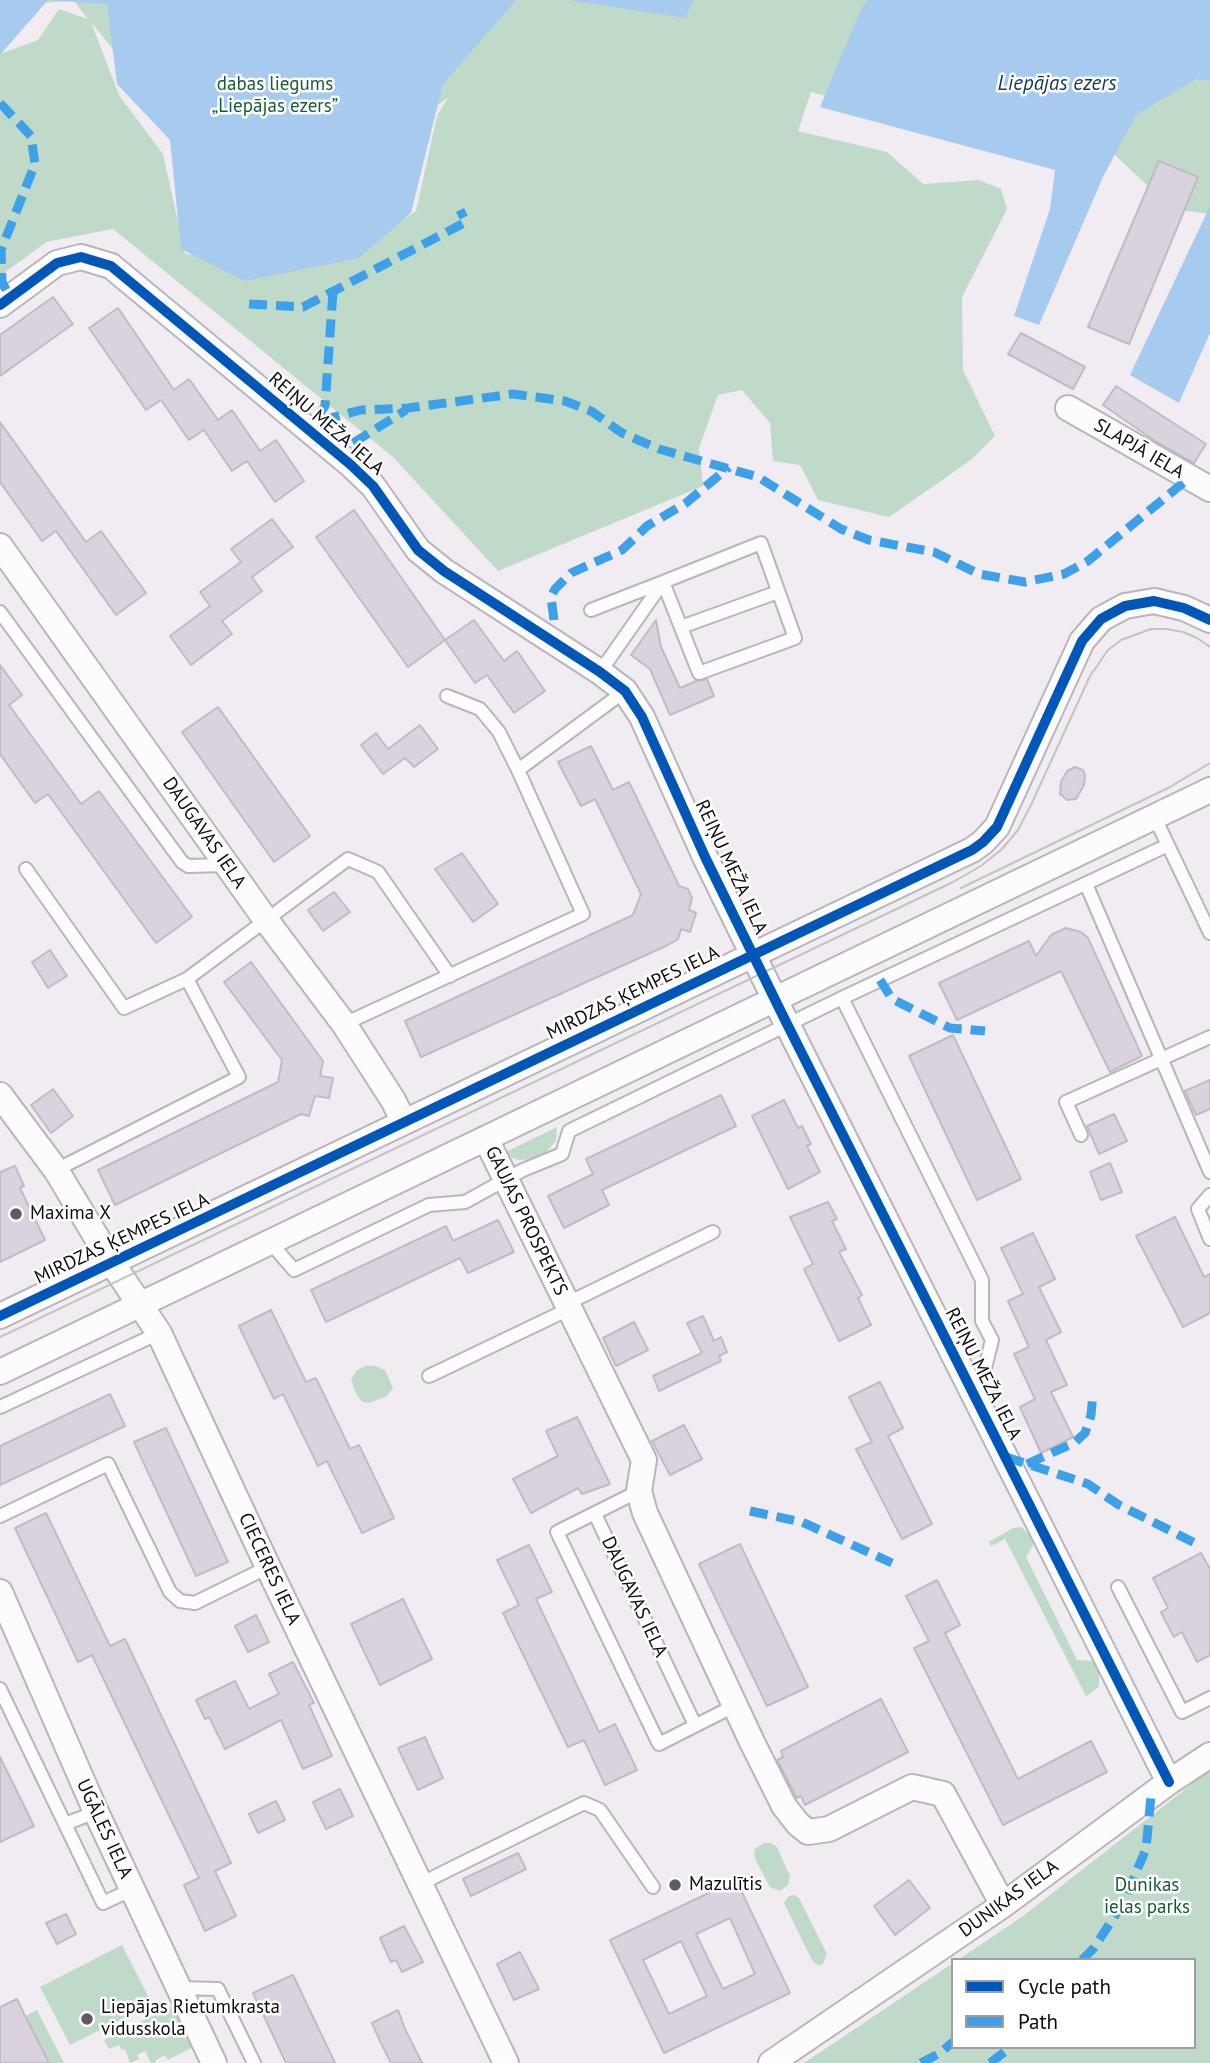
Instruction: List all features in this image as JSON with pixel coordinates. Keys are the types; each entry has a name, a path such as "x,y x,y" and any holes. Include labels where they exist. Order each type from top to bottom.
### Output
{"street":[{"name":"REIŅU MEŽA IELA","path":"0,305 57,263 81,257 111,266 351,465 373,486 418,551 625,691 642,718 774,999 1169,1782"},
{"name":"SLAPJĀ IELA","path":"1068,408 1210,489"},
{"name":"DAUGAVAS IELA","path":"0,546 266,920 344,1024 393,1100 404,1122"},
{"name":"MIRDZAS ĶEMPES IELA","path":"0,1316 942,865 984,842 997,827 1082,641 1101,619 1125,606 1154,601 1184,608 1210,620"},
{"path":"0,1372 1210,790"},
{"name":"CIECERES IELA","path":"4,1107 56,1170 112,1263 159,1333 506,2063"},
{"name":"GAUJAS PROSPEKTS","path":"486,1139 644,1460 639,1491"},
{"path":"639,1491 645,1513 784,1806 798,1824 808,1832 829,1829 912,1787 943,1794 1003,1906"},
{"name":"UGĀLES IELA","path":"0,1592 96,1812 214,2063"},
{"name":"DUNIKAS IELA","path":"771,2063 1003,1906 1169,1782 1210,1755"}],"lane":[{"path":"591,610 761,543 795,638 699,673 663,582"},
{"path":"600,672 663,582"},
{"path":"681,627 778,592"},
{"path":"0,612 182,862 188,866 227,865"},
{"path":"518,770 625,691"},
{"path":"344,1024 583,914 499,732 480,709 447,696"},
{"path":"1155,817 1210,933"},
{"path":"270,1242 294,1270 429,1205 465,1202 523,1170 562,1154 569,1131 842,998 1168,845"},
{"path":"26,869 124,1008 187,979 348,859 378,873 450,976"},
{"path":"1086,884 1210,1172"},
{"path":"56,1170 239,1077 187,979"},
{"path":"842,998 982,1280 982,1321 992,1340 984,1372 973,1390"},
{"path":"1081,1135 1066,1102 1210,1037"},
{"path":"1210,1195 1198,1209 1210,1238"},
{"name":"GAUJAS PROSPEKTS","path":"568,1306 713,1232"},
{"path":"429,1376 568,1306"},
{"path":"0,1407 159,1333"},
{"path":"0,1516 108,1464 170,1592 180,1601 195,1603 268,1567"},
{"name":"DAUGAVAS IELA","path":"639,1491 595,1514 695,1725"},
{"path":"595,1514 557,1532 659,1744 736,1705"},
{"path":"1118,1587 1182,1712 1210,1698"},
{"path":"0,1689 103,1903 132,1889"},
{"path":"420,1884 584,1803 600,1810 653,1888"},
{"path":"65,1824 96,1812"},
{"path":"178,1988 218,1989 254,2063"}],"green space":[{"name":"dabas liegums „Liepājas ezers”","path":"0,0 1210,0 1210,214 1172,209 1057,100 849,102 811,92 798,131 887,152 923,184 979,180 1001,189 1007,209 962,297 963,370 995,436 971,460 889,517 818,500 800,465 773,461 770,423 742,390 718,395 699,448 703,486 498,571 394,458 113,229 46,242 0,276 0,54 38,40 59,9 88,19 74,1 0,5","holes":["91,22 253,224 407,130 448,97 437,116 416,211 359,250 300,267 185,254 163,154 119,95"]},
{"path":"557,1127 556,1141 540,1156 519,1160 510,1157 506,1152"},
{"path":"365,1366 385,1370 393,1388 387,1396 369,1403 363,1402 357,1396 351,1380 357,1370"},
{"path":"1021,1527 1036,1540 1026,1557 1077,1660 1094,1661 1099,1670 1099,1687 1086,1696 1005,1539 991,1546 989,1542 1013,1528"},
{"name":"Dunikas ielas parks","path":"1210,1764 1210,2063 804,2063 951,1964 951,2049 1196,2049 1196,1958 961,1958 1023,1916 1192,1784 1201,1770"},
{"path":"764,1843 777,1847 790,1876 788,1885 780,1891 770,1887 756,1861 755,1849"},
{"path":"789,1896 799,1898 827,1954 823,1964 813,1962 784,1903"},
{"path":"122,1945 152,2004 70,2045 40,1987"},
{"path":"172,2006 193,2047 168,2060 165,2055 155,2063 151,2063 145,2051 137,2055 139,2059 130,2063 125,2049 122,2050 119,2045 109,2049 104,2040"},
{"path":"37,2010 64,2063 49,2063 25,2016"}],"water":[{"path":"0,0 48,0 0,55"},
{"path":"48,0 516,0 443,84 411,213 359,258 245,281 181,249 170,140 117,84 107,4"},
{"path":"568,0 694,0 685,18"},
{"name":"Liepājas ezers","path":"868,0 1210,0 1210,81 1196,79 1136,115 1103,177 1039,325 1014,316 1050,209 1055,170 820,107 862,7"},
{"path":"1210,206 1210,333 1179,403 1130,375"}],"building":[{"path":"1159,161 1198,177 1129,344 1088,327"},
{"path":"53,297 73,324 0,376 0,335"},
{"path":"118,308 174,390 189,379 218,420 232,410 260,451 276,440 304,481 275,502 247,461 232,471 204,430 189,440 161,400 146,410 89,328"},
{"path":"1021,333 1085,367 1073,389 1008,354"},
{"path":"1116,386 1206,444 1194,463 1155,441 1103,405"},
{"path":"0,422 86,542 101,531 146,593 116,615 56,531 42,541 0,482"},
{"path":"354,510 445,640 408,667 316,537"},
{"path":"272,519 293,547 252,577 262,591 222,621 232,634 191,665 170,636 210,606 200,592 241,562 231,549"},
{"path":"474,620 504,661 517,651 545,691 514,713 487,675 475,683 445,640"},
{"path":"656,620 661,647 680,688 707,679 714,696 670,715 650,669 631,655"},
{"path":"0,665 22,695 9,705 81,804 99,791 192,917 156,943 48,794 35,803 0,754"},
{"path":"218,707 310,836 274,862 182,732"},
{"path":"420,725 438,749 414,767 405,758 383,774 361,745 376,733 388,749"},
{"path":"591,746 613,790 629,782 679,886 688,889 692,898 689,910 696,913 690,932 681,929 678,939 668,945 421,1057 405,1021 633,915 641,894 595,799 581,806 558,762"},
{"path":"1075,767 1083,770 1084,785 1076,799 1067,800 1060,794 1061,782 1067,771"},
{"path":"462,853 498,904 473,922 435,869"},
{"path":"334,892 350,912 323,931 308,910"},
{"path":"1066,928 1081,932 1088,938 1142,1056 1110,1072 1061,971 957,1020 939,983 1029,941 1036,956 1051,935"},
{"path":"50,950 67,976 48,988 32,962"},
{"path":"251,962 323,1061 320,1076 333,1078 329,1098 315,1096 309,1116 301,1114 115,1205 98,1170 278,1082 282,1060 224,982"},
{"path":"953,1035 1021,1179 977,1200 909,1056"},
{"path":"1210,1080 1210,1109 1196,1115 1185,1091"},
{"path":"53,1089 73,1116 51,1133 31,1105"},
{"path":"721,1095 736,1126 602,1190 609,1205 564,1228 548,1196 593,1174 586,1159"},
{"path":"784,1100 798,1128 802,1126 811,1144 807,1146 820,1172 788,1189 752,1116"},
{"path":"1114,1114 1127,1141 1099,1154 1087,1126"},
{"path":"1110,1163 1122,1192 1101,1200 1090,1172"},
{"name":"Maxima X","path":"15,1166 24,1186 20,1188 45,1240 0,1262 0,1172"},
{"path":"828,1202 837,1219 832,1221 846,1249 839,1252 862,1295 858,1298 871,1325 839,1341 804,1269 813,1264 790,1217"},
{"path":"1175,1217 1204,1277 1210,1274 1210,1313 1183,1327 1136,1236"},
{"path":"498,1220 514,1252 468,1273 460,1258 326,1322 311,1290 446,1226 453,1241"},
{"path":"1033,1233 1055,1279 1039,1287 1061,1332 1046,1340 1067,1385 1051,1392 1073,1437 1041,1453 1020,1407 1035,1399 1014,1354 1029,1347 1008,1301 1023,1294 1001,1248"},
{"path":"271,1310 306,1382 316,1378 350,1449 359,1445 394,1518 362,1533 327,1461 318,1466 283,1394 274,1399 239,1326"},
{"path":"703,1316 714,1341 721,1337 727,1352 719,1356 721,1361 659,1391 653,1376 702,1353 687,1323"},
{"path":"634,1322 648,1350 616,1366 603,1338"},
{"path":"880,1382 903,1428 888,1436 932,1524 902,1539 856,1449 872,1442 849,1397"},
{"path":"110,1394 125,1426 0,1485 0,1446"},
{"path":"577,1417 610,1484 582,1494 578,1488 531,1513 513,1479 558,1456 546,1431"},
{"path":"684,1425 702,1459 670,1475 652,1441"},
{"path":"166,1428 228,1562 196,1576 134,1442"},
{"path":"46,1513 110,1646 125,1639 231,1863 215,1871 236,1916 205,1931 184,1885 199,1878 92,1655 78,1662 15,1528"},
{"path":"740,1544 808,1687 767,1706 699,1564"},
{"path":"529,1545 552,1592 536,1599 599,1732 615,1724 637,1770 605,1785 584,1740 568,1747 503,1613 519,1605 497,1560"},
{"path":"1201,1553 1210,1569 1210,1655 1197,1662 1182,1632 1174,1637 1170,1630 1161,1612 1168,1608 1153,1578"},
{"path":"937,1580 960,1625 945,1633 1018,1779 1091,1741 1107,1772 1003,1825 914,1648 929,1641 906,1596"},
{"path":"403,1599 432,1659 380,1685 351,1624"},
{"path":"256,1615 269,1642 248,1652 235,1626"},
{"path":"293,1662 314,1703 309,1705 332,1756 303,1769 281,1720 225,1749 209,1717 205,1719 196,1700 235,1681 249,1709 279,1694 269,1674"},
{"path":"881,1699 908,1752 805,1805 801,1796 797,1798 777,1760 783,1757 781,1751"},
{"path":"425,1737 443,1778 418,1790 398,1748"},
{"path":"0,1757 34,1826 0,1842"},
{"path":"340,1789 353,1816 326,1829 313,1802"},
{"path":"276,1801 285,1820 258,1833 249,1814"},
{"path":"518,1853 526,1869 471,1896 463,1879"},
{"path":"736,1880 790,1993 664,2053 610,1940","holes":["730,1918 755,1974 723,1989 696,1934","681,1941 707,1996 669,2014 643,1960"]},
{"path":"909,1880 930,1908 895,1935 874,1906"},
{"path":"66,1914 76,1934 57,1944 46,1923"},
{"path":"404,1926 423,1962 402,1972 396,1960 391,1962 380,1938"},
{"path":"520,1952 539,1989 514,2000 497,1964"},
{"path":"293,1975 335,2063 286,2063 253,1993"},
{"path":"17,1999 49,2063 0,2063 0,2007"},
{"path":"398,2010 422,2063 391,2063 380,2041 372,2023"}],"tram line":[{"path":"0,1337 953,882 981,866 1002,849 1018,830 1090,676 1108,650 1121,640 1151,629 1183,632 1210,647"},
{"path":"961,888 1170,787 1210,763"}],"marked path":[{"path":"0,103 31,136 35,164 1,250 2,282 10,297"},
{"path":"249,304 303,307 466,222 460,210"},
{"path":"318,416 325,406 333,291"},
{"path":"322,420 361,410 408,408 513,394 565,401 591,411 622,433 659,449 758,477 841,529 869,540 934,552 979,574 1025,582 1064,574 1088,561 1189,478"},
{"path":"353,443 406,410"},
{"path":"554,620 551,597 571,573 622,550 647,526 686,503 729,467"},
{"path":"880,980 892,999 950,1028 985,1031"},
{"path":"1027,1464 1074,1443 1085,1433 1091,1415 1093,1393"},
{"path":"1006,1457 1088,1484 1119,1505 1197,1544"},
{"path":"750,1511 802,1522 892,1563"},
{"path":"1084,1958 1122,1905 1146,1849 1151,1796"},
{"path":"921,2063 951,2044"},
{"path":"990,2063 1008,2049"}],"cycle path":[{"path":"0,305 57,263 81,257 111,266 351,465 373,486 418,550 444,571 625,691 642,717 706,859 784,1018 1169,1782"},
{"path":"0,1316 972,850 997,827 1082,641 1101,619 1125,606 1154,601 1184,608 1210,620"}],"place":[{"name":"Maxima X","path":"16,1214"},
{"name":"Mazulītis","path":"675,1885"},
{"name":"Liepājas Rietumkrasta vidusskola","path":"87,2019"}]}
